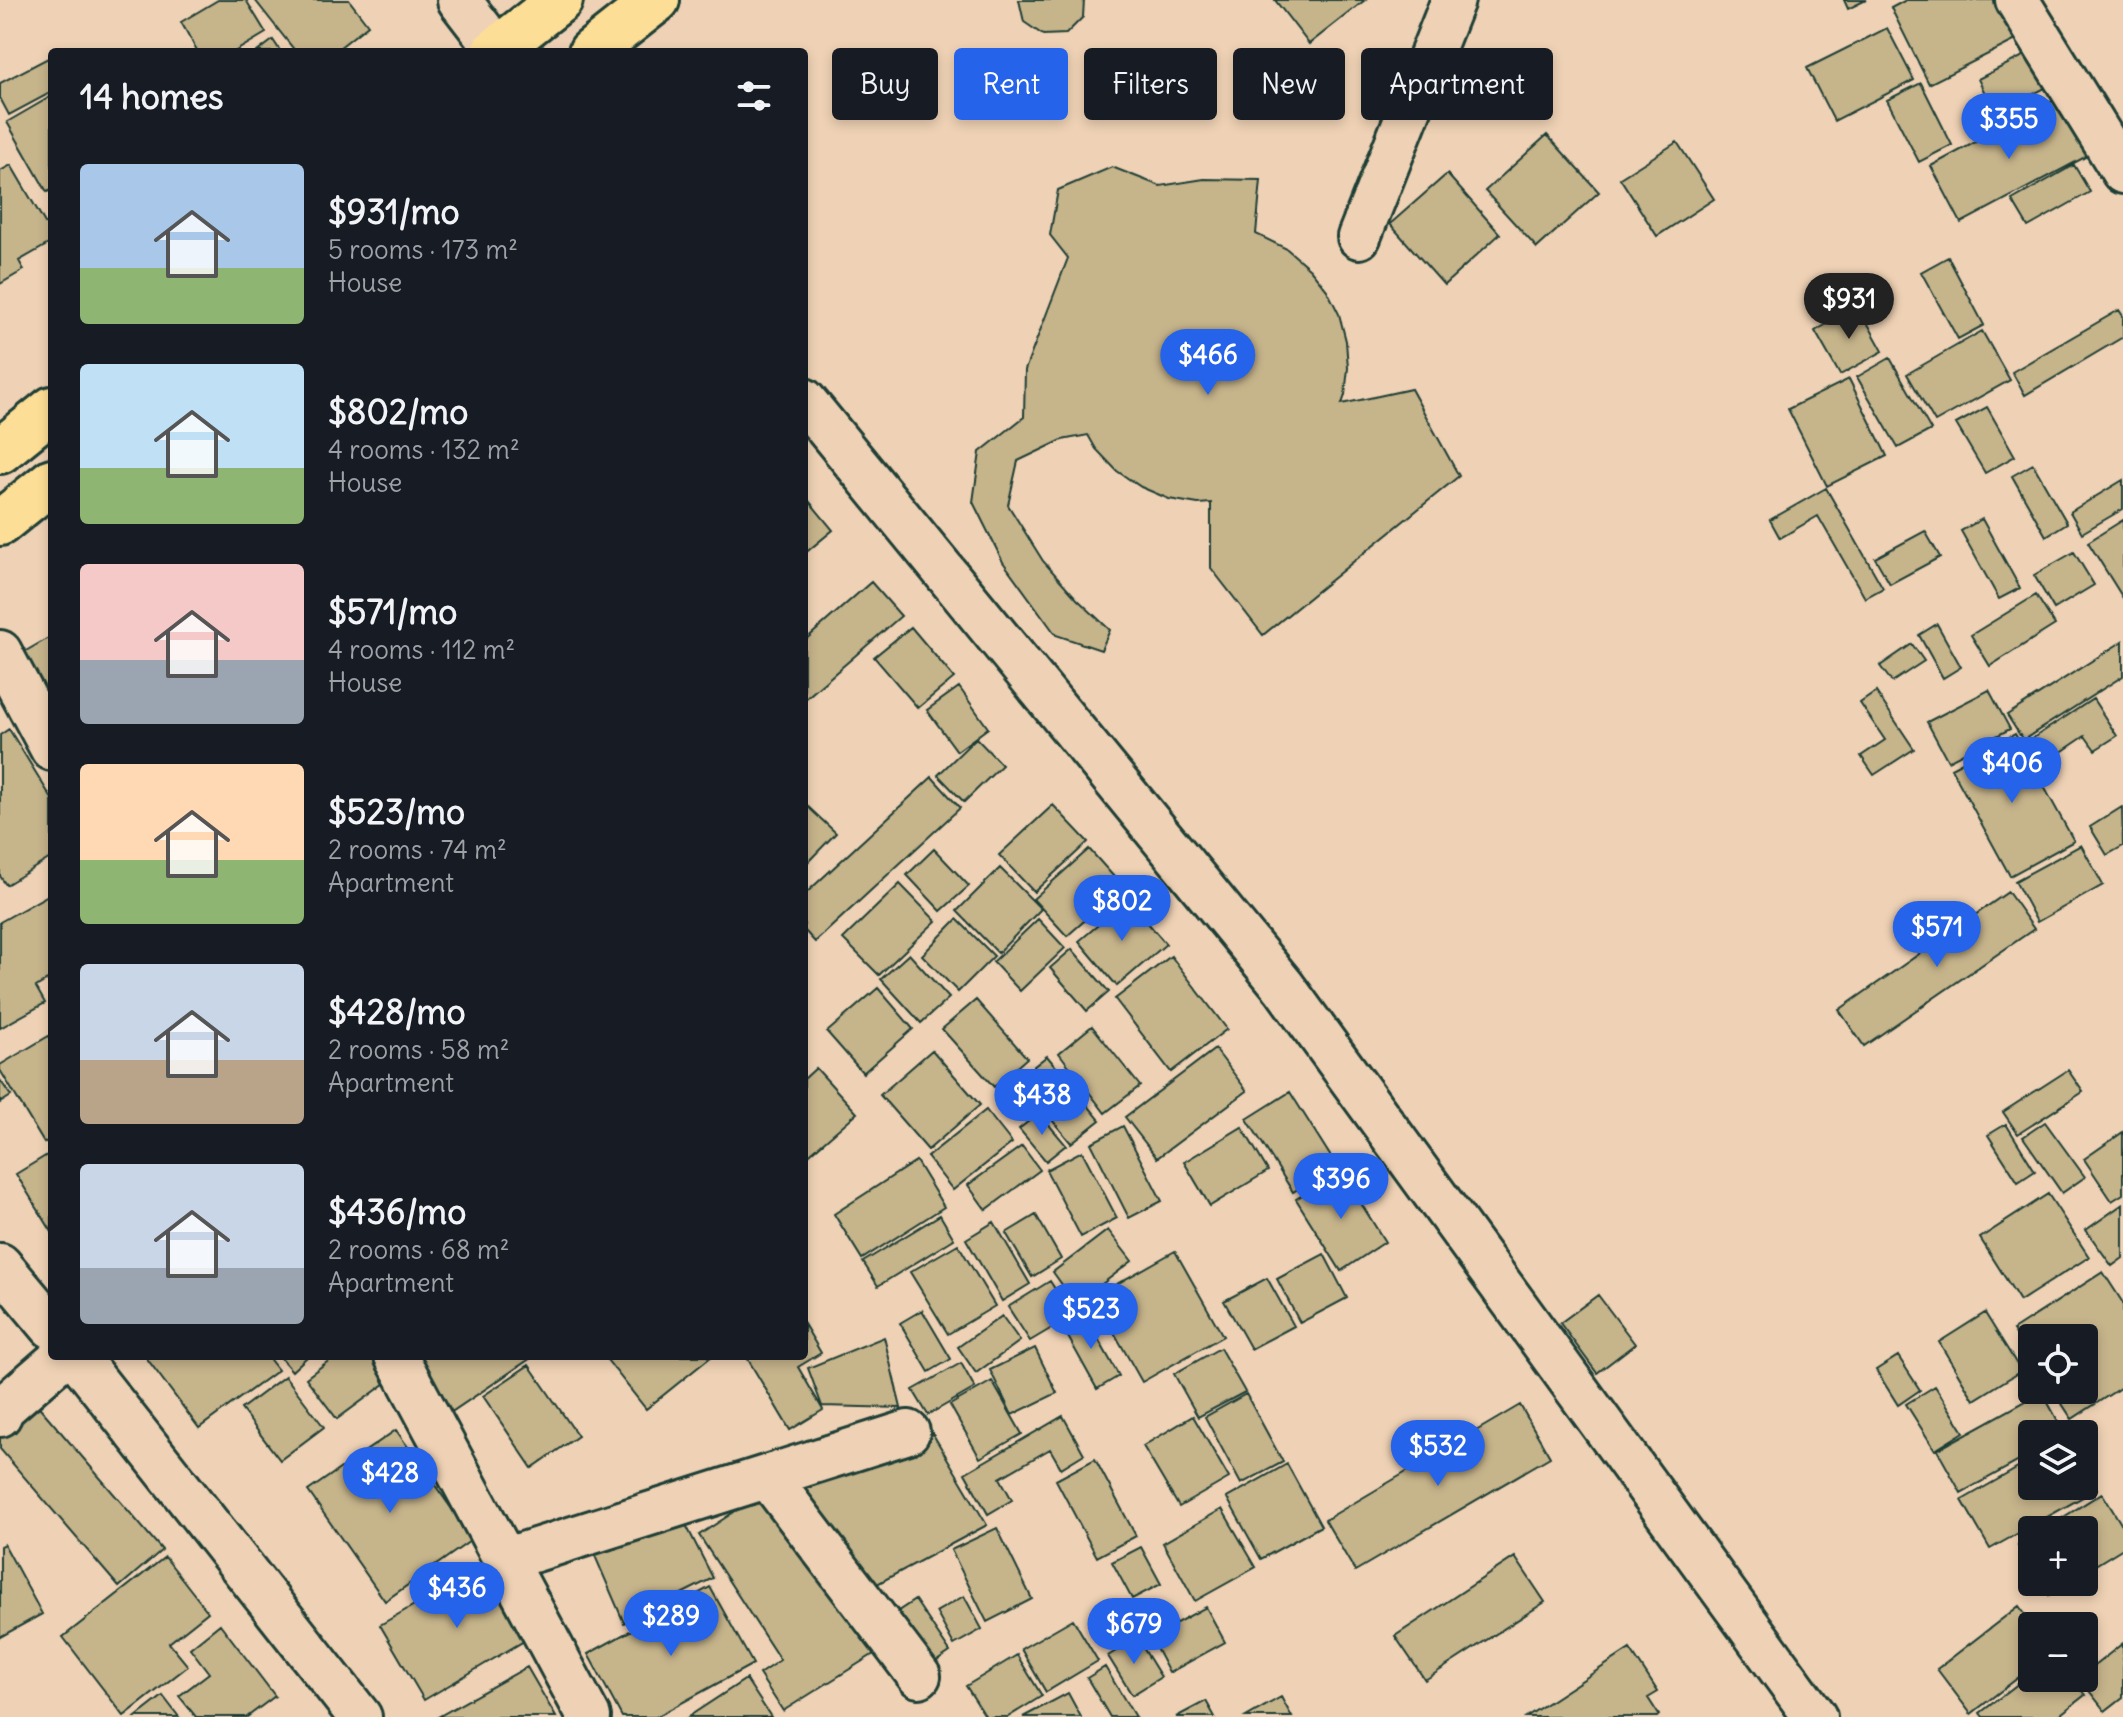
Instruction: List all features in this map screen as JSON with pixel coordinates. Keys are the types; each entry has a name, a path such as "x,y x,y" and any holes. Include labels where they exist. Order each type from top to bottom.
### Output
{"highway":[{"path":"501,48 560,0"},
{"path":"596,48 657,0"},
{"path":"0,451 48,412"},
{"path":"0,523 48,484"}],"street":[{"path":"459,0 495,48"},
{"path":"1359,237 1453,0"},
{"path":"2017,0 2123,172"},
{"path":"808,405 1284,987 1815,1717"},
{"path":"0,652 48,742"},
{"path":"0,1265 48,1322"},
{"path":"0,1415 3,1408 58,1360"},
{"path":"79,1360 360,1717"},
{"path":"398,1360 589,1717"},
{"path":"504,1560 908,1432"},
{"path":"768,1477 919,1676"}],"building":[{"path":"218,0 246,0 266,33 241,48 196,48 181,22"},
{"path":"255,0 349,0 368,25 339,48 293,48"},
{"path":"1019,0 1084,0 1083,17 1066,34 1043,35 1024,22"},
{"path":"1275,0 1365,0 1309,44"},
{"path":"1844,0 1866,0 1848,9"},
{"path":"1906,0 2000,0 2020,38 1929,84 1891,8"},
{"path":"1887,28 1914,80 1834,121 1807,68"},
{"path":"273,40 278,48 262,48"},
{"path":"2031,52 2049,86 1995,114 1978,79"},
{"path":"48,58 48,94 9,115 0,98 0,83"},
{"path":"1921,83 1952,145 1919,162 1887,100"},
{"path":"48,98 48,192 47,192 7,122"},
{"path":"2056,99 2087,156 1961,223 1931,166"},
{"path":"1547,135 1599,192 1537,248 1485,191"},
{"path":"1677,142 1714,199 1657,236 1620,178"},
{"path":"11,165 48,228 48,244 19,261 24,270 0,284 0,171"},
{"path":"2074,165 2090,192 2028,227 2012,200"},
{"path":"1112,167 1160,186 1204,179 1261,180 1256,234 1287,249 1310,269 1327,290 1339,314 1346,341 1348,368 1342,404 1411,389 1459,476 1263,635 1211,568 1211,503 1169,499 1141,487 1117,471 1096,449 1088,435 1062,440 1018,461 1008,505 1043,561 1110,630 1101,650 1056,635 1003,562 973,502 980,452 1024,417 1025,370 1068,258 1050,235 1058,190"},
{"path":"1447,174 1500,234 1444,285 1390,224"},
{"path":"1948,257 1984,325 1958,339 1921,272"},
{"path":"1858,306 1883,351 1840,375 1815,331"},
{"path":"2119,310 2123,316 2123,337 2025,395 2012,372"},
{"path":"1982,331 2010,380 1935,422 1907,374"},
{"path":"1890,358 1931,430 1898,448 1857,377"},
{"path":"1849,379 1887,456 1827,486 1788,409"},
{"path":"1987,407 2015,456 1985,473 1956,424"},
{"path":"2033,464 2067,523 2046,536 2012,476"},
{"path":"2123,480 2123,509 2082,533 2070,512"},
{"path":"1826,488 1883,588 1865,598 1818,516 1780,538 1770,520"},
{"path":"808,500 833,530 808,551"},
{"path":"1982,519 2020,588 1999,599 1961,531"},
{"path":"2123,520 2123,598 2088,542"},
{"path":"1925,531 1940,557 1890,584 1875,558"},
{"path":"2074,552 2094,585 2054,609 2034,575"},
{"path":"871,582 901,616 808,697 808,637"},
{"path":"2036,595 2055,625 1990,666 1971,635"},
{"path":"1937,624 1961,667 1943,678 1919,635"},
{"path":"911,627 954,678 918,708 874,657"},
{"path":"48,638 48,710 17,656"},
{"path":"2123,641 2123,676 2023,740 2007,715"},
{"path":"1912,644 1924,661 1892,682 1880,666"},
{"path":"959,687 988,728 957,751 927,710"},
{"path":"1989,690 2010,729 1948,761 1927,722"},
{"path":"1876,692 1914,749 1874,775 1861,756 1885,740 1860,703"},
{"path":"2093,699 2117,736 2095,750 2085,736 2042,765 2027,742"},
{"path":"9,729 48,792 48,859 6,885 0,876 0,735"},
{"path":"2015,734 2074,841 2010,876 1951,768"},
{"path":"976,738 1002,765 964,802 938,775"},
{"path":"932,777 960,808 815,942 808,934 808,891"},
{"path":"1053,805 1088,842 1034,892 999,855"},
{"path":"808,807 836,833 808,862"},
{"path":"2122,807 2123,846 2107,855 2090,827"},
{"path":"2081,845 2103,885 2037,922 2015,881"},
{"path":"934,849 969,886 941,911 907,875"},
{"path":"1089,849 1123,887 1067,936 1033,899"},
{"path":"1000,868 1041,909 998,953 957,911"},
{"path":"900,884 936,921 879,975 843,939"},
{"path":"2008,892 2034,929 1864,1046 1839,1010"},
{"path":"48,895 48,980 36,987 45,1003 0,1028 0,922"},
{"path":"1128,900 1166,944 1117,986 1079,941"},
{"path":"957,919 994,956 958,992 922,955"},
{"path":"1038,919 1065,948 1020,991 993,962"},
{"path":"1072,949 1109,992 1087,1011 1050,968"},
{"path":"909,954 949,998 921,1023 881,979"},
{"path":"1171,956 1227,1029 1171,1072 1115,999"},
{"path":"878,988 913,1029 863,1073 827,1032"},
{"path":"976,1000 1027,1058 994,1087 942,1029"},
{"path":"1092,1026 1140,1086 1105,1113 1059,1053"},
{"path":"48,1036 48,1140 44,1143 0,1070 0,1065"},
{"path":"1215,1049 1247,1091 1157,1158 1125,1117"},
{"path":"932,1050 980,1105 928,1150 880,1095"},
{"path":"1047,1056 1100,1120 1071,1143 1018,1079"},
{"path":"816,1068 857,1113 808,1156 808,1075"},
{"path":"2068,1070 2083,1092 2018,1134 2003,1112"},
{"path":"0,1080 11,1096 0,1103"},
{"path":"1290,1092 1336,1165 1293,1192 1247,1119"},
{"path":"986,1110 1012,1143 953,1190 927,1157"},
{"path":"1039,1113 1066,1145 1046,1161 1019,1129"},
{"path":"2045,1122 2085,1177 2062,1193 2023,1137"},
{"path":"2006,1124 2035,1171 2018,1182 1988,1135"},
{"path":"1123,1126 1162,1201 1129,1218 1091,1143"},
{"path":"1242,1127 1268,1171 1210,1206 1184,1162"},
{"path":"2123,1132 2123,1194 2112,1201 2084,1159"},
{"path":"1022,1146 1040,1170 986,1210 968,1185"},
{"path":"1082,1151 1117,1218 1081,1237 1046,1170"},
{"path":"48,1154 48,1226 16,1174"},
{"path":"916,1161 944,1207 862,1259 834,1214"},
{"path":"1341,1171 1385,1242 1341,1271 1296,1199"},
{"path":"2048,1194 2089,1257 2020,1301 1980,1238"},
{"path":"2123,1204 2123,1258 2112,1266 2086,1230"},
{"path":"940,1215 954,1239 878,1286 863,1262"},
{"path":"1036,1215 1061,1259 1032,1277 1006,1233"},
{"path":"994,1222 1030,1284 1002,1301 966,1239"},
{"path":"1108,1230 1132,1261 1076,1304 1053,1272"},
{"path":"958,1244 995,1306 948,1334 910,1272"},
{"path":"1175,1251 1223,1336 1142,1382 1094,1297"},
{"path":"1324,1254 1347,1298 1300,1323 1277,1279"},
{"path":"2103,1272 2123,1303 2123,1386 2098,1402 2098,1324 2022,1324"},
{"path":"1267,1278 1294,1326 1251,1349 1224,1301"},
{"path":"1050,1281 1072,1316 1030,1341 1008,1307"},
{"path":"1598,1295 1635,1344 1597,1373 1560,1323"},
{"path":"922,1310 951,1359 929,1372 900,1323"},
{"path":"1985,1313 2018,1366 2018,1373 1974,1400 1939,1342"},
{"path":"1084,1314 1119,1376 1097,1389 1062,1326"},
{"path":"1002,1316 1020,1341 976,1373 958,1347"},
{"path":"808,1331 821,1353 798,1367 823,1410 790,1430 748,1360 808,1360"},
{"path":"884,1337 901,1408 822,1406 808,1368"},
{"path":"1035,1348 1057,1393 1012,1415 990,1370"},
{"path":"1220,1348 1245,1392 1198,1417 1174,1374"},
{"path":"1898,1356 1920,1390 1898,1405 1876,1370"},
{"path":"148,1360 270,1360 278,1370 199,1428"},
{"path":"282,1360 304,1360 292,1371"},
{"path":"330,1360 386,1360 397,1375 337,1419 306,1378"},
{"path":"415,1360 528,1360 450,1413"},
{"path":"607,1360 707,1360 646,1409"},
{"path":"961,1363 975,1388 928,1415 913,1390"},
{"path":"529,1365 578,1436 532,1468 483,1396"},
{"path":"285,1376 324,1427 280,1460 241,1409"},
{"path":"992,1381 1022,1434 980,1458 950,1405"},
{"path":"1935,1386 1964,1432 1935,1450 1906,1404"},
{"path":"1246,1394 1283,1462 1241,1484 1205,1417"},
{"path":"35,1402 162,1550 119,1587 0,1449 0,1432"},
{"path":"2020,1404 2049,1404 2057,1420 2018,1420 2018,1462 1961,1493 1937,1450"},
{"path":"2062,1404 2095,1404 2072,1419"},
{"path":"1520,1405 1550,1457 1355,1571 1325,1520"},
{"path":"1063,1416 1084,1454 1061,1468 1050,1449 1000,1478 1012,1500 988,1514 965,1473"},
{"path":"1193,1416 1229,1478 1179,1507 1143,1446"},
{"path":"396,1430 473,1539 385,1601 308,1491"},
{"path":"931,1431 987,1525 866,1590 792,1490"},
{"path":"1095,1459 1136,1536 1097,1557 1056,1480"},
{"path":"1287,1464 1321,1526 1261,1559 1227,1498"},
{"path":"2018,1468 2018,1500 2077,1500 2049,1516 2018,1516 2018,1533 1990,1549 1962,1500"},
{"path":"769,1489 885,1647 783,1711 759,1674 780,1660 699,1535"},
{"path":"2102,1493 2123,1527 2123,1548 2098,1563 2098,1516 2065,1516 2091,1500 2098,1500"},
{"path":"1222,1509 1256,1567 1195,1601 1163,1543"},
{"path":"684,1521 713,1578 624,1623 592,1549"},
{"path":"997,1528 1032,1599 987,1622 951,1550"},
{"path":"4,1544 42,1614 0,1637 0,1546"},
{"path":"1141,1547 1161,1584 1132,1599 1112,1562"},
{"path":"165,1557 208,1612 169,1643 188,1666 124,1716 63,1637"},
{"path":"1515,1557 1545,1602 1425,1680 1395,1636"},
{"path":"495,1558 529,1638 424,1700 380,1625"},
{"path":"710,1587 753,1664 656,1717 622,1717 588,1654"},
{"path":"964,1596 982,1629 954,1645 936,1612"},
{"path":"915,1600 950,1652 922,1671 886,1619"},
{"path":"2019,1606 2024,1612 2018,1612 2018,1678 1971,1714 1937,1669"},
{"path":"1206,1607 1225,1642 1169,1673 1150,1637"},
{"path":"1073,1619 1098,1661 1046,1692 1021,1649"},
{"path":"220,1624 275,1696 247,1717 196,1717 179,1696 209,1673 190,1648"},
{"path":"1137,1638 1161,1677 1132,1695 1108,1656"},
{"path":"2123,1643 2123,1697 2105,1711 2090,1692 2098,1692 2098,1663"},
{"path":"1630,1649 1658,1692 1648,1698 1659,1715 1657,1717 1526,1717"},
{"path":"1017,1655 1042,1696 1008,1717 986,1717 966,1686"},
{"path":"527,1667 556,1717 438,1717"},
{"path":"1105,1667 1135,1717 1110,1717 1087,1678"},
{"path":"746,1679 771,1717 688,1717"},
{"path":"2018,1684 2018,1692 2083,1692 2085,1695 2057,1717 1983,1717 1980,1713"},
{"path":"1068,1693 1081,1717 1023,1717"},
{"path":"163,1696 179,1717 136,1717"},
{"path":"1281,1697 1292,1717 1246,1717"},
{"path":"1206,1701 1215,1717 1176,1717"}]}
